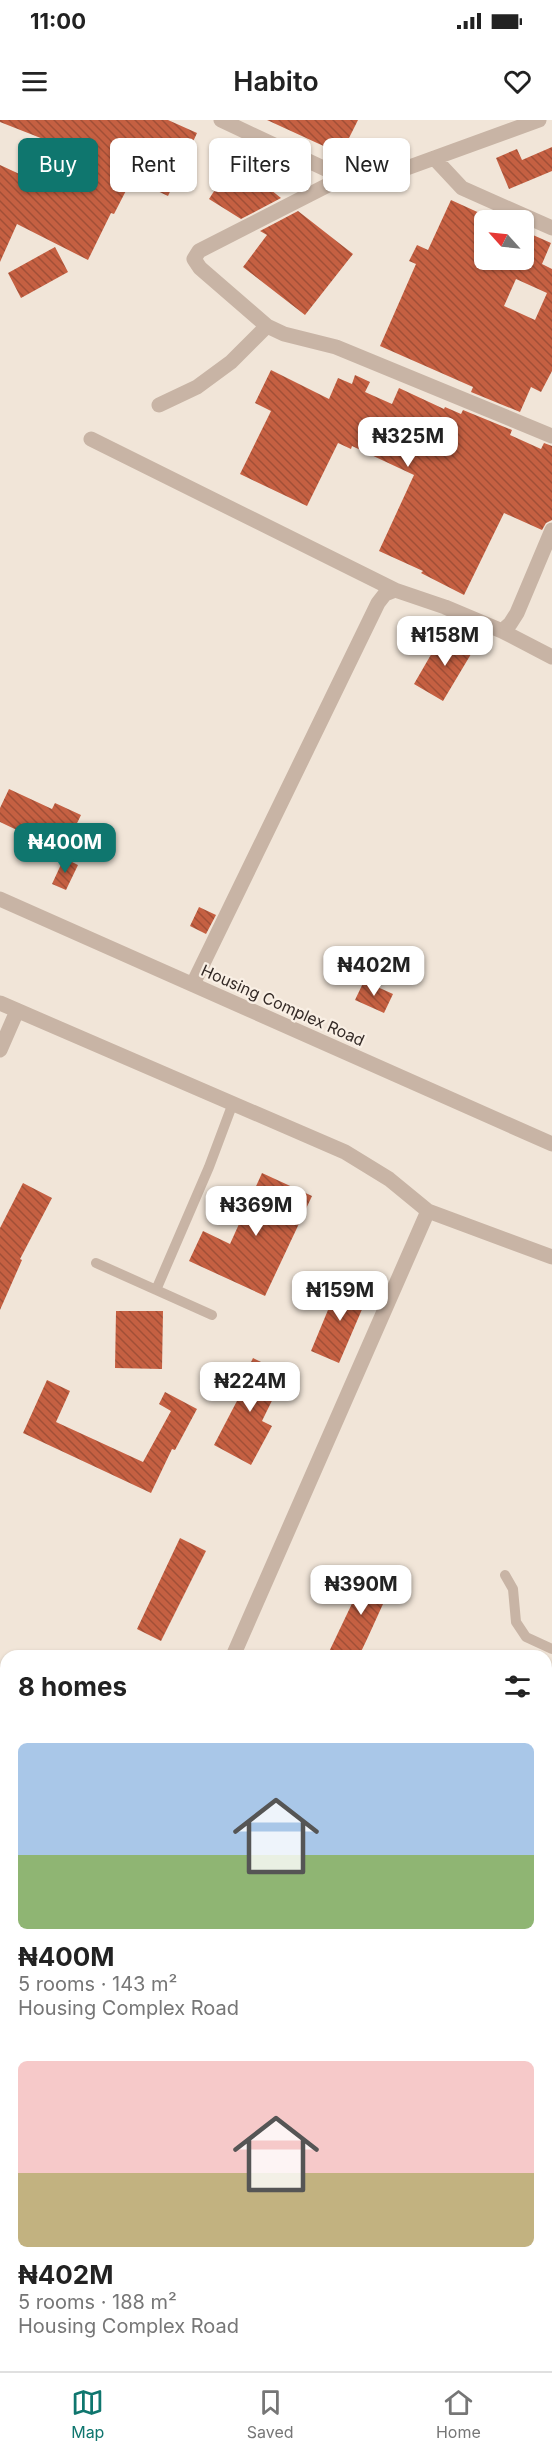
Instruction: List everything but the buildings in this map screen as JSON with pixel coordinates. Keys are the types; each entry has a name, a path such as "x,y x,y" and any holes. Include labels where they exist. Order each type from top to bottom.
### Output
{"street":[{"path":"221,120 323,168"},
{"path":"410,167 539,120"},
{"path":"434,158 462,188 552,228"},
{"path":"323,188 199,250 194,259 200,268 267,326 284,334 336,347 552,436"},
{"path":"159,405 197,387 231,362 267,326"},
{"path":"91,438 395,590 445,607 501,631 552,657"},
{"path":"501,631 510,624 517,613 552,530"},
{"path":"193,984 378,603 385,594 395,590"},
{"name":"Housing Complex Road","path":"0,899 552,1144"},
{"path":"0,1004 345,1152 389,1179 428,1211 552,1257"},
{"path":"0,1050 17,1011"},
{"path":"236,1650 428,1211"}],"lane":[{"path":"156,1290 209,1167 233,1103"},
{"path":"96,1263 212,1315"},
{"path":"505,1575 513,1588 516,1622 526,1637 552,1648"}]}
